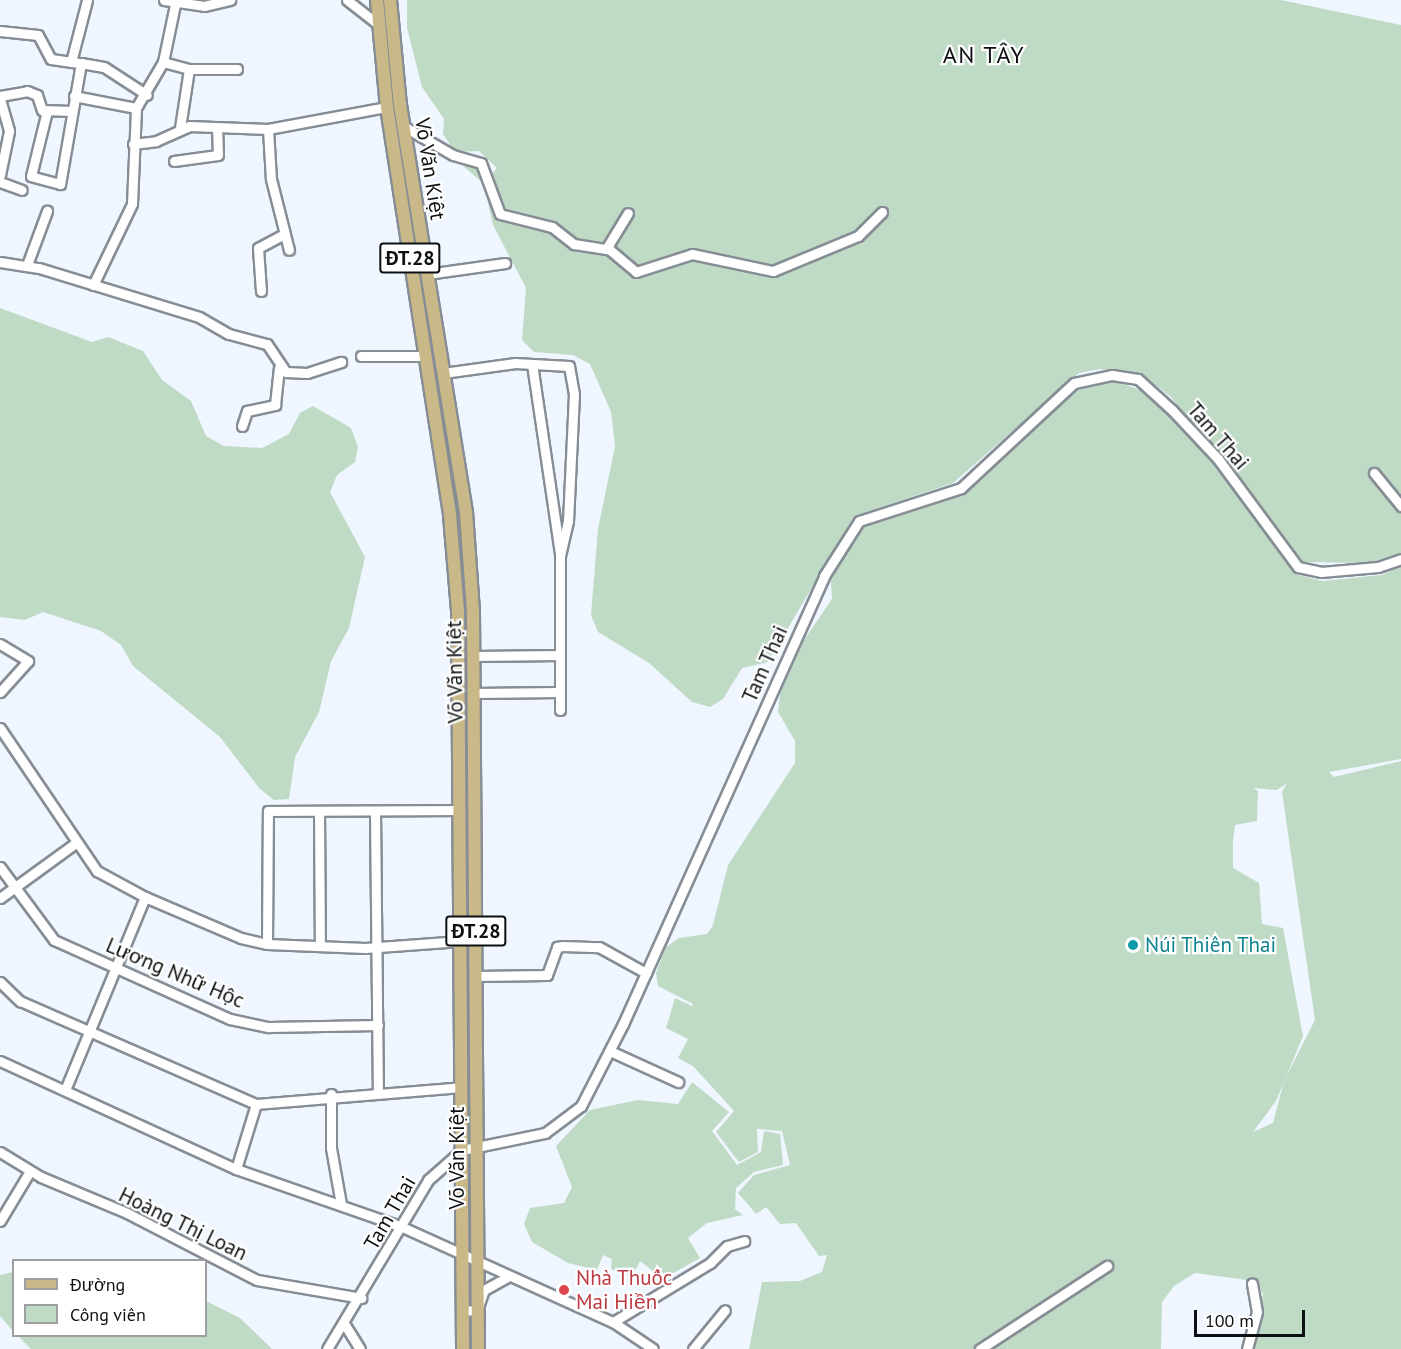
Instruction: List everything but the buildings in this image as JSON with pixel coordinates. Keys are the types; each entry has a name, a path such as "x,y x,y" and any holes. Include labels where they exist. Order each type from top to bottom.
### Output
{"main road":[{"name":"Võ Văn Kiệt","path":"377,0 387,107 450,515 458,611 463,1349"},
{"name":"Võ Văn Kiệt","path":"390,0 404,126 466,512 475,656 478,1349"},
{"path":"378,24 392,23"},
{"path":"420,319 434,316"},
{"path":"450,515 466,512"}],"street":[{"path":"70,62 87,0"},
{"path":"164,0 209,6 230,0"},
{"path":"347,0 378,24"},
{"path":"93,285 132,204 136,108 147,95 163,62 176,1"},
{"path":"0,31 38,35 51,59 104,66 147,95"},
{"path":"163,62 189,69 237,69"},
{"path":"47,111 31,176 60,184 81,63"},
{"path":"180,128 189,69"},
{"path":"0,176 9,131 0,98 10,90 34,93 39,108 47,111 72,111"},
{"path":"74,96 136,108"},
{"path":"133,144 156,141 180,128 268,129 387,107"},
{"path":"404,126 453,155 481,163 500,214 552,227 574,244 606,249 624,266 643,273 692,254 773,271 853,238 882,212"},
{"path":"174,161 219,154 217,128"},
{"path":"268,129 282,235 289,250"},
{"path":"0,182 22,190"},
{"path":"27,265 47,211"},
{"path":"606,249 628,213"},
{"path":"261,291 258,248 282,235"},
{"path":"0,262 27,265 93,285 267,344 279,368 275,405 247,411 242,426"},
{"path":"427,274 505,263"},
{"path":"361,357 425,356"},
{"path":"279,368 307,373 341,362"},
{"path":"443,373 532,364 569,366 574,394 568,521 560,556"},
{"path":"532,364 560,556 560,710"},
{"name":"Tam Thai","path":"327,1349 345,1325 428,1180 462,1150 477,1145 545,1133 565,1121 581,1106 610,1051 646,973 824,576 852,526 881,510 961,488 1074,383 1112,375 1138,379 1151,388 1218,459 1298,567 1321,572 1378,567 1401,559"},
{"path":"1374,472 1401,506"},
{"path":"0,644 28,661 0,692"},
{"path":"475,656 560,655"},
{"path":"475,693 560,692"},
{"path":"0,728 97,871 145,897 241,939 267,944 377,947 460,941"},
{"path":"267,944 268,811 460,810"},
{"path":"319,812 320,946"},
{"path":"375,812 378,1090"},
{"path":"0,897 77,843"},
{"name":"Lương Nhữ Hộc","path":"0,867 49,936 116,968 260,1026 378,1025"},
{"path":"65,1090 145,897"},
{"path":"476,976 547,975 557,947 563,946 599,947 646,973"},
{"path":"0,982 20,1001 256,1104 378,1090 461,1087"},
{"path":"610,1051 678,1082"},
{"path":"0,1061 236,1169 400,1226 477,1260 507,1277 613,1322 653,1349"},
{"path":"331,1094 331,1148 341,1204"},
{"path":"236,1169 256,1104"},
{"name":"Hoàng Thị Loan","path":"0,1152 30,1171 127,1213 257,1280 361,1298"},
{"path":"0,1221 30,1171"},
{"path":"613,1322 710,1263 728,1246 744,1241"},
{"path":"980,1349 1107,1266"},
{"path":"462,1311 477,1310 484,1290 507,1277"},
{"path":"1247,1349 1257,1311 1252,1283"},
{"path":"693,1349 725,1310"},
{"path":"345,1325 360,1349"}],"green space":[{"path":"407,0 1281,0 1401,25 1401,553 1368,563 1303,562 1171,397 1142,374 1100,369 1079,373 953,483 854,516 768,662 742,668 723,699 710,707 692,702 649,663 598,632 591,615 598,529 615,446 611,412 590,364 573,355 534,352 522,340 526,288 493,225 484,184 461,164 485,167 491,175 497,168 479,151 455,152 443,134 444,119 422,87 407,28"},
{"path":"0,308 92,342 108,337 143,351 162,380 191,401 206,436 224,446 262,448 289,434 300,413 313,406 351,428 358,447 355,462 337,475 330,492 365,557 349,628 331,661 319,712 295,757 289,799 274,800 260,789 220,737 133,666 121,645 101,631 43,612 25,620 0,617"},
{"path":"1115,381 1143,391 1210,457 1298,575 1323,581 1382,575 1401,566 1401,759 1329,772 1334,777 1401,761 1401,1349 1255,1349 1263,1294 1255,1281 1195,1273 1174,1286 1162,1302 1161,1349 749,1349 762,1282 800,1281 822,1272 827,1255 819,1256 796,1223 780,1224 766,1207 756,1214 738,1193 754,1175 790,1165 782,1131 757,1129 758,1152 739,1162 716,1132 734,1111 693,1066 678,1058 688,1039 666,1028 675,998 692,1006 693,1004 658,986 656,973 666,947 679,938 707,934 713,925 728,865 795,763 795,741 778,712 780,694 804,640 832,599 831,581 848,544 865,526 962,494 1059,404 1082,388","holes":["1287,783 1282,792 1315,1020 1286,1078 1303,1036 1283,928 1262,924 1259,883 1233,868 1235,825 1257,821 1258,791 1253,788 1277,790","1283,1083 1273,1123 1253,1132 1276,1101"]},
{"path":"692,1082 729,1112 712,1131 737,1165 761,1152 764,1131 780,1134 783,1165 754,1172 736,1188 735,1209 743,1215 707,1223 688,1238 700,1258 663,1279 640,1261 632,1276 611,1269 612,1259 603,1255 597,1270 568,1263 532,1242 524,1224 530,1208 564,1203 572,1187 556,1146 590,1110 638,1100 678,1104"},
{"path":"12,1272 12,1330 0,1316 0,1275"},
{"path":"207,1302 240,1318 272,1349 31,1349 19,1337 207,1337"}],"place":[{"name":"Núi Thiên Thai","path":"1133,945"},
{"name":"Nhà Thuốc Mai Hiền","path":"564,1290"}],"district":[{"name":"AN TÂY","path":"984,55"}]}
